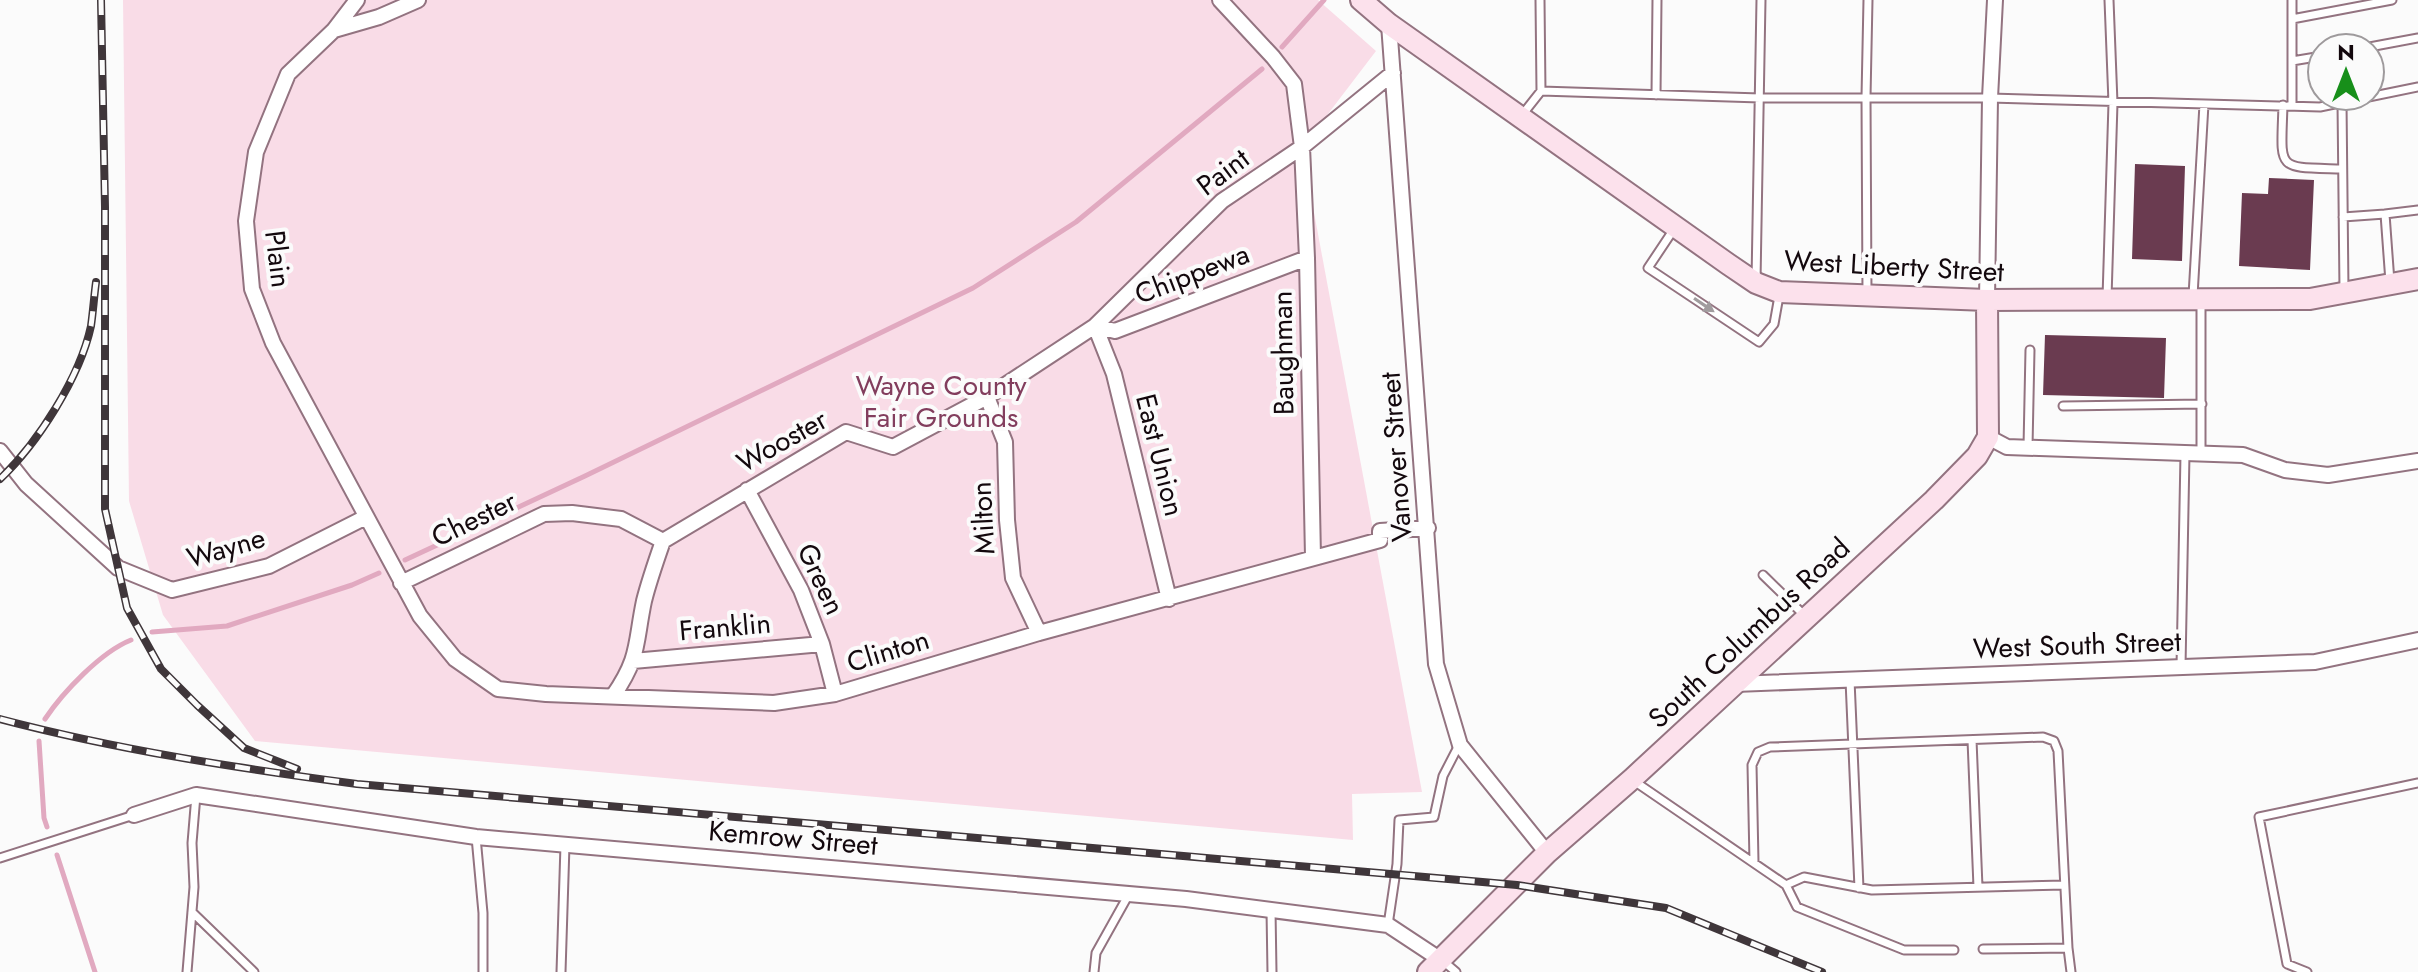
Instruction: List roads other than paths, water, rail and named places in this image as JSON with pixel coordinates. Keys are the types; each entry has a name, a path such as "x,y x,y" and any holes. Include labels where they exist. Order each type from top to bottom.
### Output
{"main road":[{"name":"West Liberty Street","path":"1361,0 1389,24 1675,228 1756,283 1779,292 1987,300 2310,299 2418,279"},
{"path":"1987,300 1988,437"},
{"name":"South Columbus Road","path":"1439,969 1547,853 1632,779 1964,471 1988,437"}],"street":[{"name":"Plain","path":"357,0 334,30 288,74 256,152 246,221 252,289 273,343 398,578"},
{"path":"334,30 379,17 418,0"},
{"name":"Baughman","path":"1220,0 1294,84 1302,147 1307,258 1313,557"},
{"path":"1987,300 1995,0"},
{"name":"Vanover Street","path":"1389,24 1436,664 1460,745 1547,853"},
{"name":"Paint","path":"1095,326 1222,201 1302,147 1393,73"},
{"name":"Chippewa","path":"1095,326 1115,331 1307,258"},
{"name":"Wooster","path":"663,541 846,432 893,447 987,397 1095,326"},
{"name":"East Union","path":"1095,326 1114,374 1169,599"},
{"name":"Milton","path":"987,397 1005,442 1007,520 1013,578 1039,633"},
{"path":"1988,437 2007,447 2243,455 2285,470 2328,475 2418,461"},
{"name":"Wayne","path":"0,451 26,484 118,568 172,590 269,566 366,517"},
{"name":"Green","path":"747,490 801,590 822,644 835,694"},
{"name":"Chester","path":"398,578 544,514 572,513 621,519 663,541"},
{"name":"Clinton","path":"398,578 420,616 455,659 498,689 546,694 774,703 835,694 1039,633 1380,540 1380,531 1428,528"},
{"path":"613,696 628,674 637,650 644,602 663,541"},
{"name":"West South Street","path":"1735,684 2315,662 2418,640"},
{"name":"Franklin","path":"633,661 822,644"},
{"name":"Kemrow Street","path":"134,815 196,795 476,837 1271,909 1388,925 1439,969"}],"lane":[{"path":"1520,117 1541,91 1540,0"},
{"path":"1656,95 1657,0"},
{"path":"1756,283 1761,0"},
{"path":"1867,294 1868,0"},
{"path":"2107,298 2113,103 2109,0"},
{"path":"2292,0 2292,61 2282,152 2284,161 2292,167 2342,169"},
{"path":"2292,19 2392,0"},
{"path":"2386,44 2418,38"},
{"path":"2292,61 2306,59"},
{"path":"2386,93 2418,87"},
{"path":"1541,91 1760,98 1990,98 2306,106"},
{"path":"2201,452 2197,298 2204,104"},
{"path":"2342,112 2344,293"},
{"path":"2343,217 2418,210"},
{"path":"2385,214 2390,285"},
{"path":"1675,228 1648,268 1759,342 1774,324 1779,292"},
{"path":"2028,447 2030,350"},
{"path":"2063,406 2202,404"},
{"path":"2181,667 2185,452"},
{"path":"1763,575 1806,618"},
{"path":"1850,680 1859,888"},
{"path":"1754,862 1752,765 1758,752 1770,747 2043,737 2054,741 2058,751 2071,972"},
{"path":"1972,740 1978,887"},
{"path":"1388,925 1397,864 1399,820 1434,817 1443,776 1460,745"},
{"path":"1632,779 1786,885 1797,907 1904,950 1954,950"},
{"path":"2307,972 2287,964 2259,817 2418,783"},
{"path":"187,972 194,887 192,843 196,795"},
{"path":"0,858 134,815"},
{"path":"476,837 483,913 483,972"},
{"path":"561,972 565,845"},
{"path":"1786,885 1804,877 1872,890 2064,885"},
{"path":"1094,972 1096,953 1129,894"},
{"path":"1271,909 1272,972"},
{"path":"192,912 254,972"},
{"path":"1983,949 2068,948"}],"waterway":[{"path":"1282,47 1324,0"},
{"path":"405,560 973,288 1076,222 1262,69"},
{"path":"152,632 227,626 352,585 379,573"},
{"path":"45,719 84,674 107,654 131,640"},
{"path":"39,741 47,827"},
{"path":"57,855 95,972"}],"railway":[{"path":"101,0 105,509 127,608 161,669 197,705 244,748 297,769"},
{"path":"0,479 43,428 67,387 91,326 96,282"},
{"path":"0,719 178,757 357,784 1517,885 1666,908 1822,972"}],"park label":[{"name":"Wayne County Fair Grounds","path":"941,401"}]}
